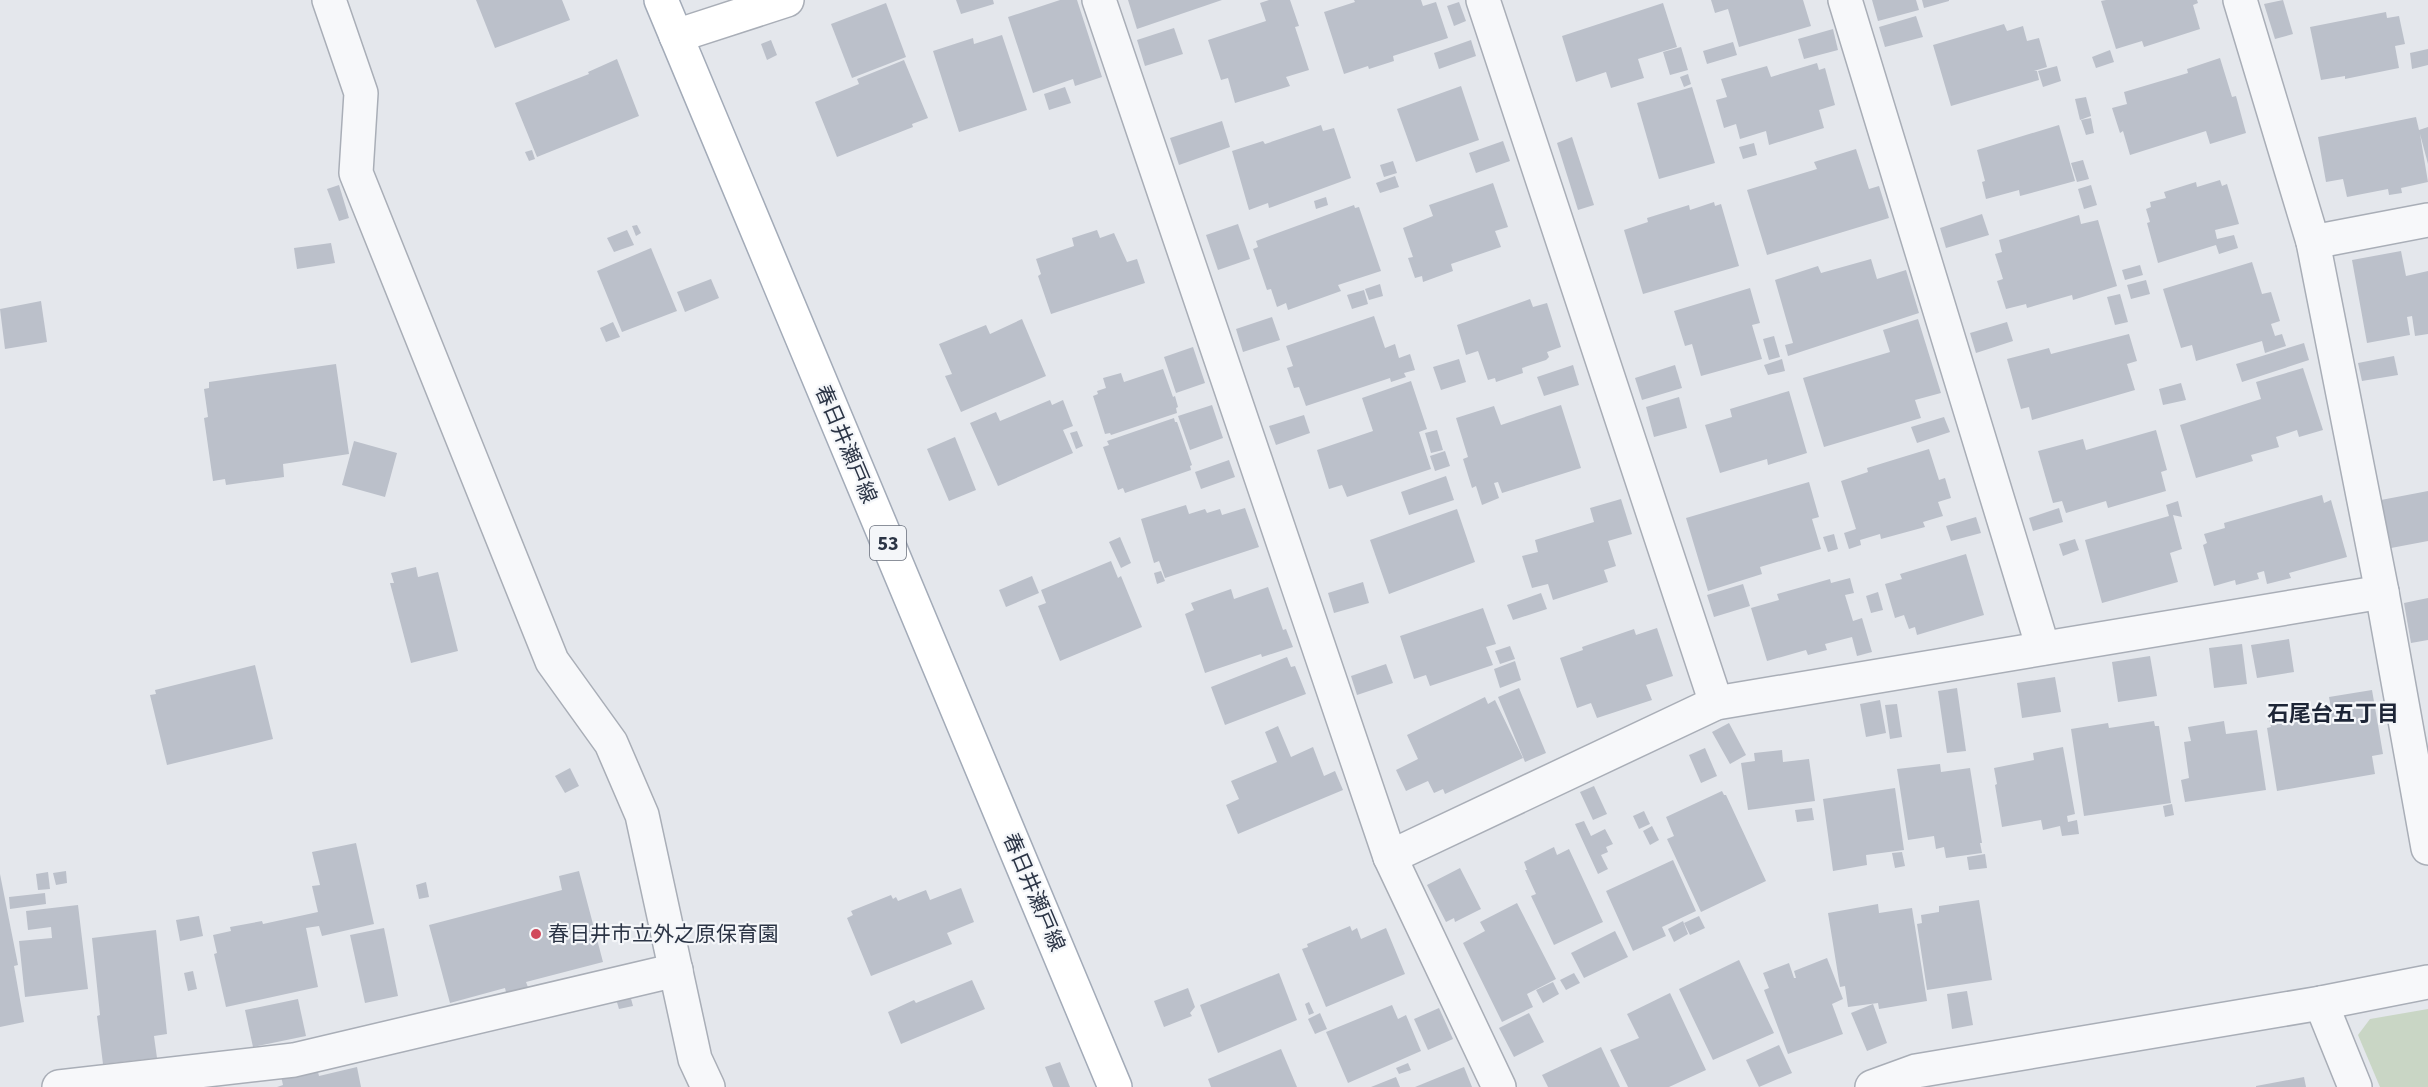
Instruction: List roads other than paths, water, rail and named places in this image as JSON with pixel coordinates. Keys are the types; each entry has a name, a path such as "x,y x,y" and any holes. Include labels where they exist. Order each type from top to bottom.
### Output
{"main road":[{"name":"春日井瀬戸線","path":"661,0 1115,1087"},
{"path":"676,36 787,0"}],"street":[{"path":"329,0 361,93 356,173 552,661 610,743 642,815 695,1059 708,1087"},
{"path":"1099,0 1390,857 1500,1087"},
{"path":"1483,0 1716,703"},
{"path":"1845,0 2043,648"},
{"path":"2240,0 2313,242 2382,592 2428,848"},
{"path":"2313,242 2428,220"},
{"path":"1390,857 1716,703 2382,592"},
{"path":"59,1087 294,1060 676,970"},
{"path":"1872,1087 2428,982"},
{"path":"2321,1003 2355,1087"}],"place":[{"name":"春日井市立外之原保育園","path":"536,934"}],"district":[{"name":"石尾台五丁目","path":"2333,713"}]}
